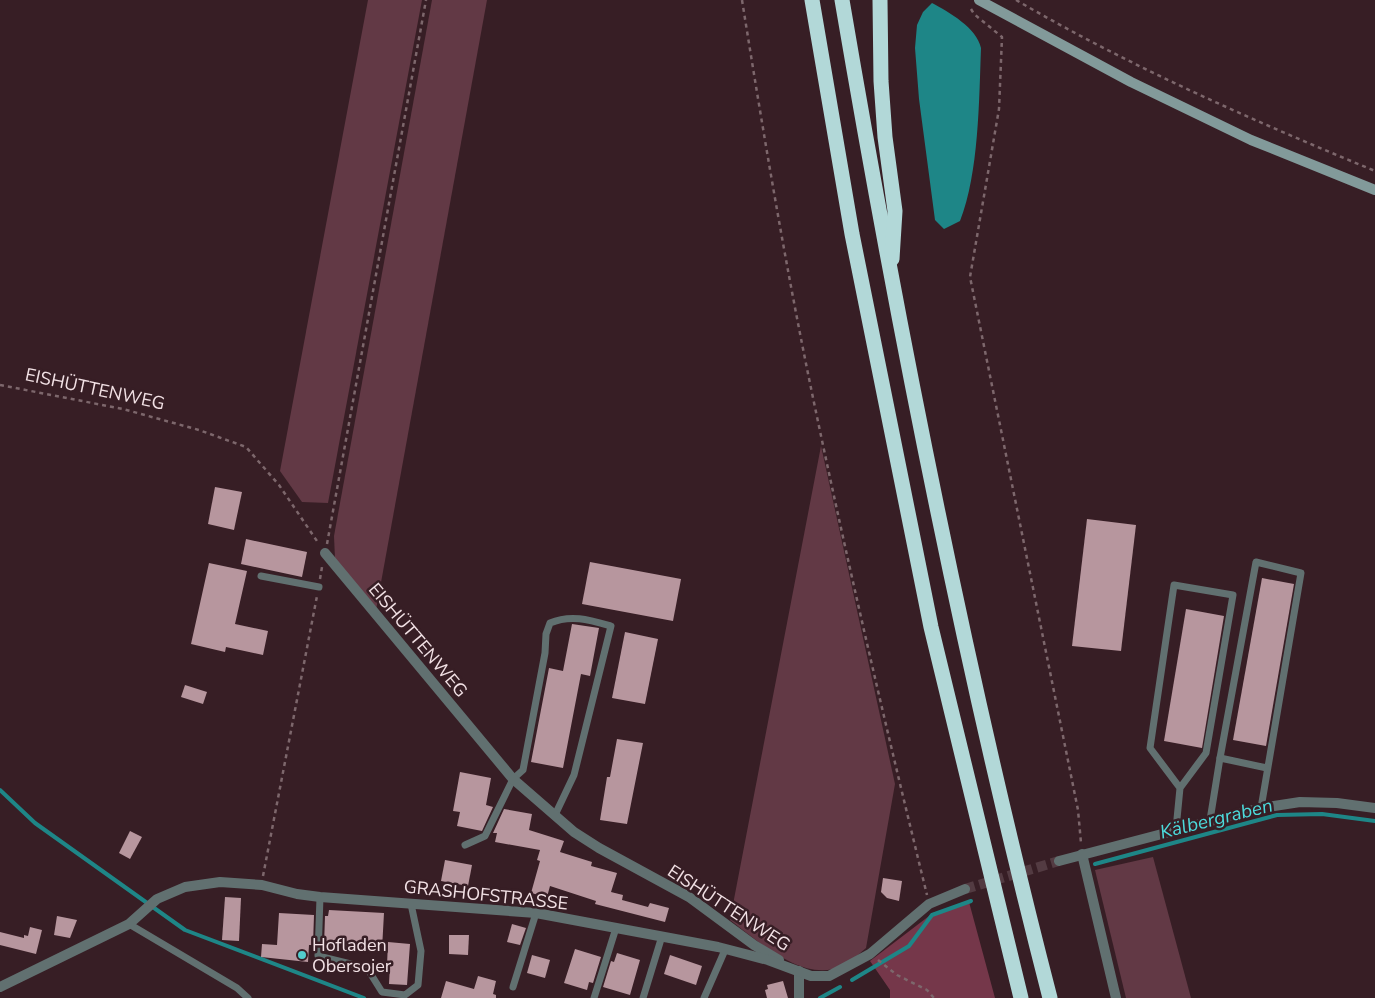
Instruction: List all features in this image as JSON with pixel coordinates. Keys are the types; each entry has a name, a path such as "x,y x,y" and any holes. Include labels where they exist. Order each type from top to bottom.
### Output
{"highway":[{"path":"812,0 852,234 929,618 1020,998"},
{"path":"842,0 891,281 965,642 1050,998"},
{"path":"880,0 885,137 896,211 891,281"}],"main road":[{"path":"979,0 1131,82 1242,136 1375,190"}],"street":[{"name":"EISHÜTTENWEG","path":"325,553 513,779 574,832 599,848 689,897 754,945 799,972"},
{"path":"1059,861 1261,808 1300,802 1337,803 1375,808"},
{"path":"1082,854 1116,998"},
{"name":"GRASHOFSTRASSE","path":"0,987 129,924 157,898 185,887 220,882 262,884 297,894 320,897 536,913 662,936 725,950 768,960 811,976 829,976 862,959 929,904 965,889"},
{"path":"799,972 800,998"}],"lane":[{"path":"1210,820 1256,562 1301,573 1261,808"},
{"path":"261,576 318,587"},
{"path":"1176,829 1180,788 1206,753 1233,595 1174,585 1150,748 1180,788"},
{"path":"465,845 485,836 513,779 524,770 550,623 564,617 591,620 611,626 574,775 555,815"},
{"path":"1220,758 1267,768"},
{"path":"320,897 318,956 367,968 382,995 405,995 418,985 421,951 411,904"},
{"path":"513,988 536,913"},
{"path":"129,924 237,988 248,998"},
{"path":"594,998 616,928"},
{"path":"643,998 662,936"},
{"path":"704,998 725,950"}],"path":[{"path":"262,884 325,553 426,0"},
{"path":"742,0 773,188 812,392 875,681 929,904"},
{"path":"1016,0 1091,41 1256,122 1375,171"},
{"path":"971,7 974,14 1002,37 999,109 970,277 1078,810 1082,854"},
{"name":"EISHÜTTENWEG","path":"0,385 123,409 199,430 246,447 279,485 325,553"},
{"path":"877,960 897,975 927,990 934,998"}],"shaded area":[{"path":"368,0 422,0 328,503 302,502 280,471"},
{"path":"432,0 487,0 376,610 335,559 334,536"},
{"path":"821,446 895,784 866,948 842,966 820,970 806,968 778,955 730,920"},
{"path":"1153,857 1191,998 1126,998 1095,870"},
{"path":"969,902 995,998 890,998 890,990 870,961 933,913"}],"water":[{"path":"932,3 968,27 981,48 977,136 971,181 960,221 944,229 935,220 919,99 915,48 917,25 923,12"}],"building":[{"path":"215,487 242,492 234,530 208,524"},
{"path":"1087,519 1136,525 1121,651 1072,646"},
{"path":"246,539 307,552 302,577 241,564"},
{"path":"590,562 681,579 673,621 582,604"},
{"path":"209,563 247,571 235,624 268,631 263,655 226,647 225,652 191,644"},
{"path":"1262,578 1294,584 1266,746 1233,740"},
{"path":"1186,609 1224,616 1202,748 1164,741"},
{"path":"572,624 599,628 590,676 581,674 563,768 531,762 549,668 563,671"},
{"path":"625,632 658,639 645,704 612,698"},
{"path":"185,685 207,692 203,704 181,697"},
{"path":"617,739 643,743 627,824 600,820 607,777 610,777"},
{"path":"460,772 491,778 486,805 493,807 482,831 457,826 460,812 453,811"},
{"path":"504,809 532,814 529,830 564,841 560,852 592,862 591,866 617,873 611,892 623,895 622,900 648,907 650,903 669,908 665,922 595,904 596,901 550,886 547,897 531,893 540,861 537,860 540,850 495,842 497,833 493,833"},
{"path":"130,831 142,837 130,859 119,853"},
{"path":"445,860 472,865 468,886 441,881"},
{"path":"883,878 902,881 899,901 887,898 881,892"},
{"path":"225,897 241,898 239,941 222,940"},
{"path":"329,910 384,913 382,949 324,946 325,916 328,916"},
{"path":"279,913 314,915 313,945 309,945 308,962 261,957 262,944 277,945"},
{"path":"57,916 77,920 70,938 54,935"},
{"path":"512,924 526,928 520,945 507,942"},
{"path":"30,927 42,930 36,954 0,945 0,932 24,938 24,935 28,936"},
{"path":"449,935 469,935 468,955 449,954"},
{"path":"388,942 410,944 407,985 389,984 390,965 387,965"},
{"path":"575,949 601,957 593,983 589,982 587,990 564,983"},
{"path":"617,953 640,960 630,995 603,987 611,961 614,962"},
{"path":"532,955 550,960 545,978 527,973"},
{"path":"670,955 702,966 696,985 664,974"},
{"path":"478,976 496,981 493,994 496,995 496,998 441,998 446,981 474,989"},
{"path":"783,981 788,998 767,998 765,990 768,989 767,985"}],"waterway":[{"path":"0,790 35,823 185,930 364,998"},
{"name":"Kälbergraben","path":"1095,864 1277,815 1322,814 1375,821"},
{"name":"Kälbergraben","path":"852,980 909,946 932,915 971,901"},
{"name":"Kälbergraben","path":"820,998 840,987"}],"tunnel":[{"path":"965,889 1059,861"}],"place":[{"name":"Hofladen Obersojer","path":"302,955"}]}
